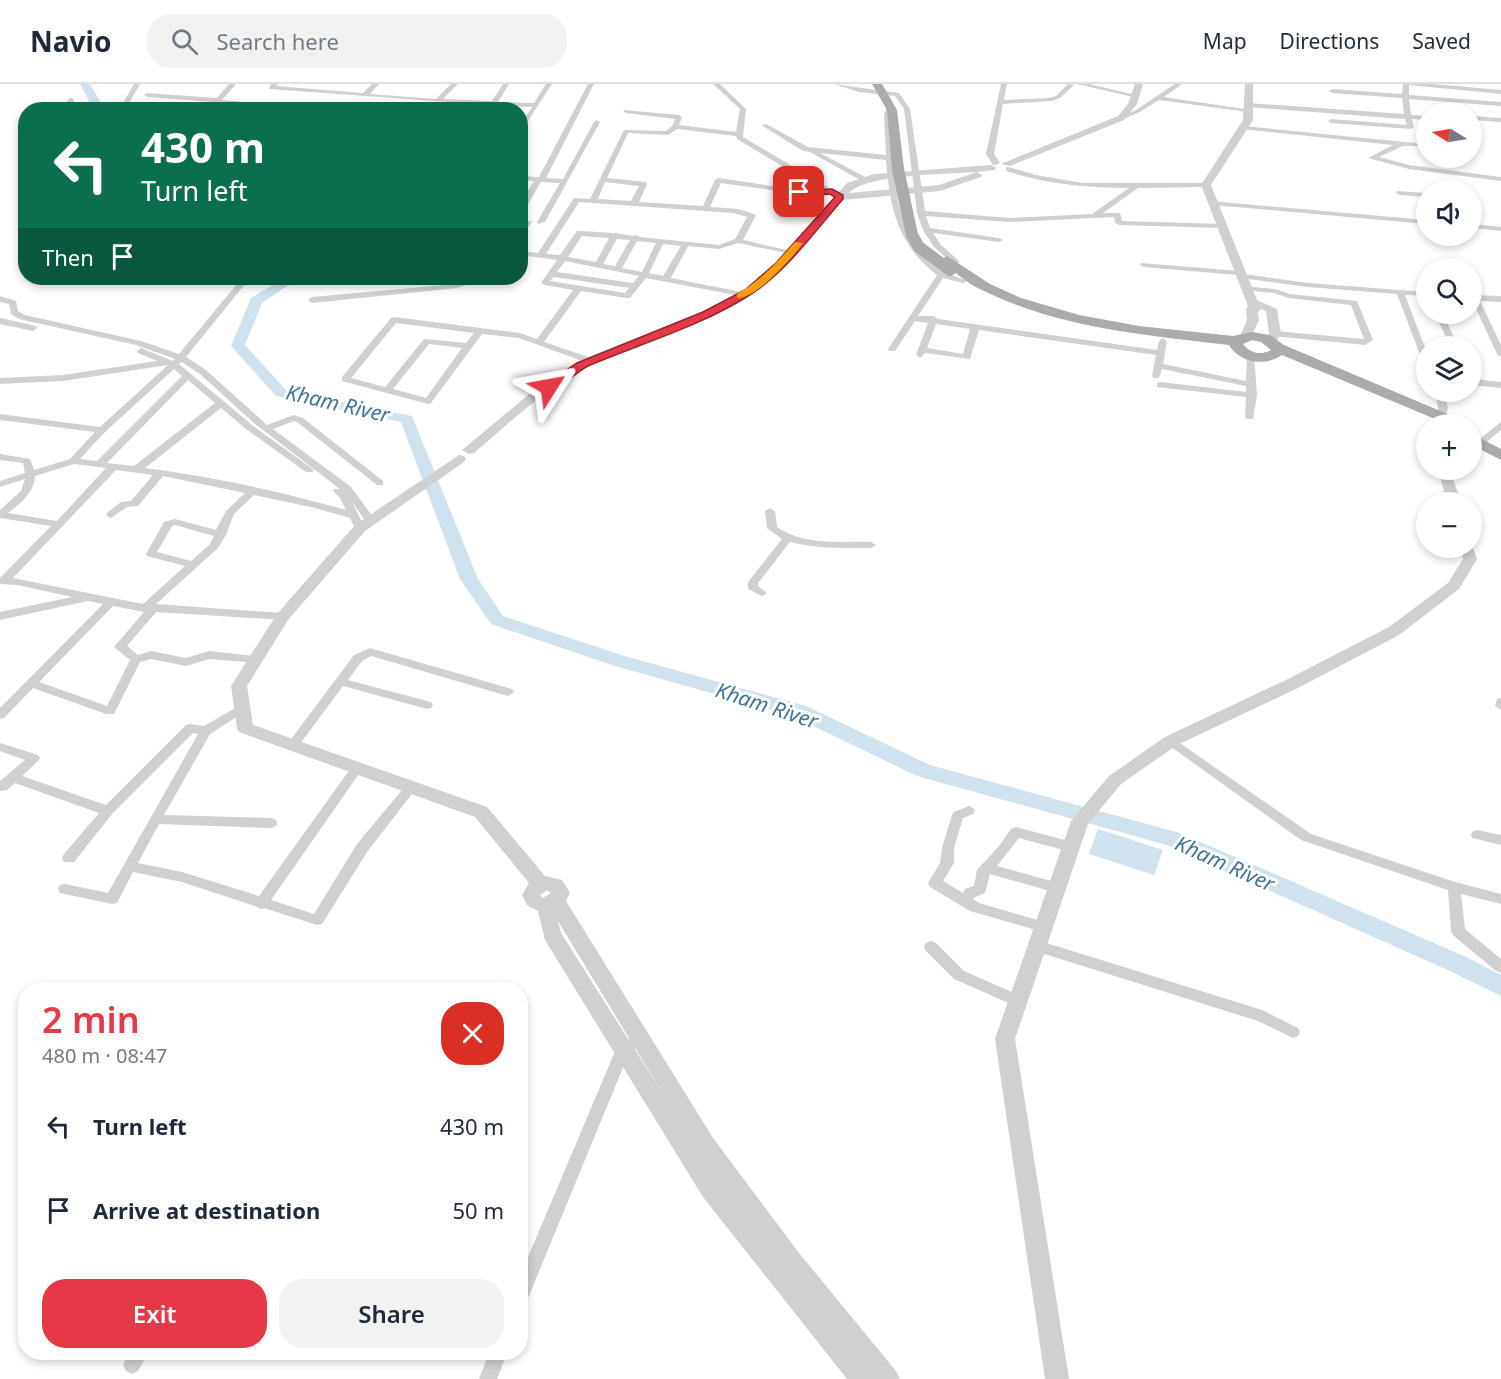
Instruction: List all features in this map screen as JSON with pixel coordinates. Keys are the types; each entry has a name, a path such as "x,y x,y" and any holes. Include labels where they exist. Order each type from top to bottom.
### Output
{"main road":[{"path":"888,95 898,169 912,235 919,247 963,281 1017,309 1162,347 1273,345 1427,414"},
{"path":"948,268 1020,301 1081,321 1243,346 1259,336 1416,416"},
{"path":"1482,441 1501,446"},
{"path":"1482,443 1501,455"}],"street":[{"path":"126,102 137,84"},
{"path":"218,101 233,84"},
{"path":"275,84 271,88 452,102"},
{"path":"364,95 376,84"},
{"path":"438,100 455,84"},
{"path":"495,102 506,84"},
{"path":"528,118 549,84"},
{"path":"528,199 591,84"},
{"path":"716,84 743,109 739,138 836,194"},
{"path":"837,84 888,95 897,94 907,109 921,213 927,230 938,247 955,261 892,349"},
{"path":"1004,84 990,154 999,167 1010,175 1096,187 1206,185"},
{"path":"1080,84 1133,95"},
{"path":"1121,118 1132,104 1138,84"},
{"path":"705,209 719,180 799,192 836,194 893,194 940,188 1121,118 1160,98 1179,84"},
{"path":"1206,185 1248,120 1249,84"},
{"path":"1331,121 1411,127 1408,118 1406,84"},
{"path":"1413,84 1501,92"},
{"path":"1063,85 1073,85"},
{"path":"1001,102 1050,100 1058,97 1073,85"},
{"path":"308,102 318,92"},
{"path":"147,95 225,102"},
{"path":"888,95 891,176 893,194 903,232 914,252 948,268"},
{"path":"1160,98 1248,108 1331,98 1406,98 1450,104 1501,104"},
{"path":"1331,98 1408,118 1416,118"},
{"path":"1331,98 1333,137"},
{"path":"528,105 536,105"},
{"path":"593,201 626,131 668,133 675,127 680,117 626,111"},
{"path":"1482,119 1501,120"},
{"path":"541,222 597,122"},
{"path":"764,125 865,179"},
{"path":"675,127 738,134"},
{"path":"1243,128 1333,137 1359,143 1415,146"},
{"path":"1401,144 1372,158 1427,170 1501,179"},
{"path":"806,149 890,158"},
{"path":"1369,151 1379,155"},
{"path":"888,1379 790,1261 552,935 551,904 535,903 531,895 532,891 541,884 481,812 245,728 239,686 282,617 362,522 406,498 532,399 591,361 707,314 743,295 780,265 836,194 851,185 865,179 999,167"},
{"path":"528,178 565,181"},
{"path":"604,180 643,184 634,204"},
{"path":"1206,185 1255,309 1252,309 1253,320 1243,346 1252,390 1250,417"},
{"path":"1093,217 1135,187"},
{"path":"1400,193 1416,194"},
{"path":"541,255 578,200 739,211 737,213 752,215 738,241"},
{"path":"1213,202 1416,221"},
{"path":"528,210 547,211"},
{"path":"921,213 1009,220 1117,215 1119,223 1222,226"},
{"path":"1482,227 1501,229"},
{"path":"927,230 999,240"},
{"path":"661,240 644,275 627,296 545,283 580,233 636,237 661,240 686,243 719,247 738,241 791,252"},
{"path":"598,265 615,236"},
{"path":"617,269 636,237"},
{"path":"666,279 686,243"},
{"path":"528,254 564,258 743,295"},
{"path":"1144,265 1416,293"},
{"path":"552,274 634,286"},
{"path":"73,461 102,430 174,362 240,285"},
{"path":"312,300 460,285"},
{"path":"539,343 579,288"},
{"path":"1246,288 1273,290 1289,296 1354,303 1369,340 1273,345 1271,309 1250,301"},
{"path":"1400,292 1417,336"},
{"path":"0,298 13,303 14,312"},
{"path":"1482,298 1501,299"},
{"path":"14,312 39,322 138,343 174,362 249,427 339,491 362,522"},
{"path":"1,321 14,312"},
{"path":"1482,316 1501,354"},
{"path":"914,318 975,327 1162,347 1158,381 1252,390"},
{"path":"480,330 428,401 345,379 394,320 480,330 520,336 591,361"},
{"path":"934,320 921,352 967,357 975,327"},
{"path":"1,321 139,350 203,372 267,428 347,489 362,522"},
{"path":"387,390 427,341 468,346"},
{"path":"0,381 63,378 174,362"},
{"path":"1158,366 1252,390"},
{"path":"100,464 188,375"},
{"path":"1482,383 1501,385"},
{"path":"137,470 221,403"},
{"path":"0,417 102,430"},
{"path":"267,428 294,418 300,420 380,483"},
{"path":"1482,436 1501,425"},
{"path":"0,458 27,461 32,474 30,487 0,515"},
{"path":"0,484 73,461 160,473 252,491 316,505 362,522"},
{"path":"2,581 114,466"},
{"path":"111,515 125,504 134,504 160,473"},
{"path":"136,659 120,647 149,608 214,546 230,513 252,491"},
{"path":"770,511 772,528 781,536 817,543 871,545"},
{"path":"0,515 59,524"},
{"path":"193,565 151,554 168,524 175,522 221,535"},
{"path":"762,592 752,587 753,582 788,538"},
{"path":"1058,1379 1005,1039 1080,821 1115,780 1171,741 1292,684 1394,631 1454,586 1470,558"},
{"path":"2,581 18,582 149,608 282,617"},
{"path":"0,616 89,596"},
{"path":"0,715 111,602"},
{"path":"293,745 362,655 374,652 508,692"},
{"path":"31,683 110,711 136,659 152,655 186,662 209,655 255,660"},
{"path":"340,682 427,705"},
{"path":"65,889 112,900 206,731 242,708"},
{"path":"69,858 108,812 190,728 206,731"},
{"path":"1171,741 1306,837 1454,887 1501,899"},
{"path":"0,747 34,758 3,787 0,786"},
{"path":"261,904 357,768"},
{"path":"13,778 108,812"},
{"path":"129,866 182,877 317,920 362,848 411,787"},
{"path":"969,811 958,815 948,848 947,863 934,883 975,907 1040,937 1262,1016 1293,1032"},
{"path":"155,819 272,823"},
{"path":"966,900 970,893 980,889 982,874 1005,851 1016,832 1071,847"},
{"path":"1477,835 1501,840"},
{"path":"989,869 1057,888"},
{"path":"1454,887 1458,931 1501,968"},
{"path":"931,947 959,975 1018,1001"},
{"path":"528,1275 631,1044"},
{"path":"631,1044 711,1190 862,1379"},
{"path":"488,1379 495,1360"}],"water":[{"path":"1098,829 1163,850 1154,875 1089,854"}],"waterway":[{"name":"Kham River","path":"85,84 95,102"},
{"name":"Kham River","path":"281,285 256,301 238,346 281,393 407,419 469,579 497,620 622,662 799,711 924,771 1173,839 1458,964 1501,986"}],"slow traffic":[{"path":"740,296 749,292 780,265 799,243"}],"route":[{"path":"549,387 591,361 707,314 749,292 780,265 840,197 832,192 799,192"}]}
